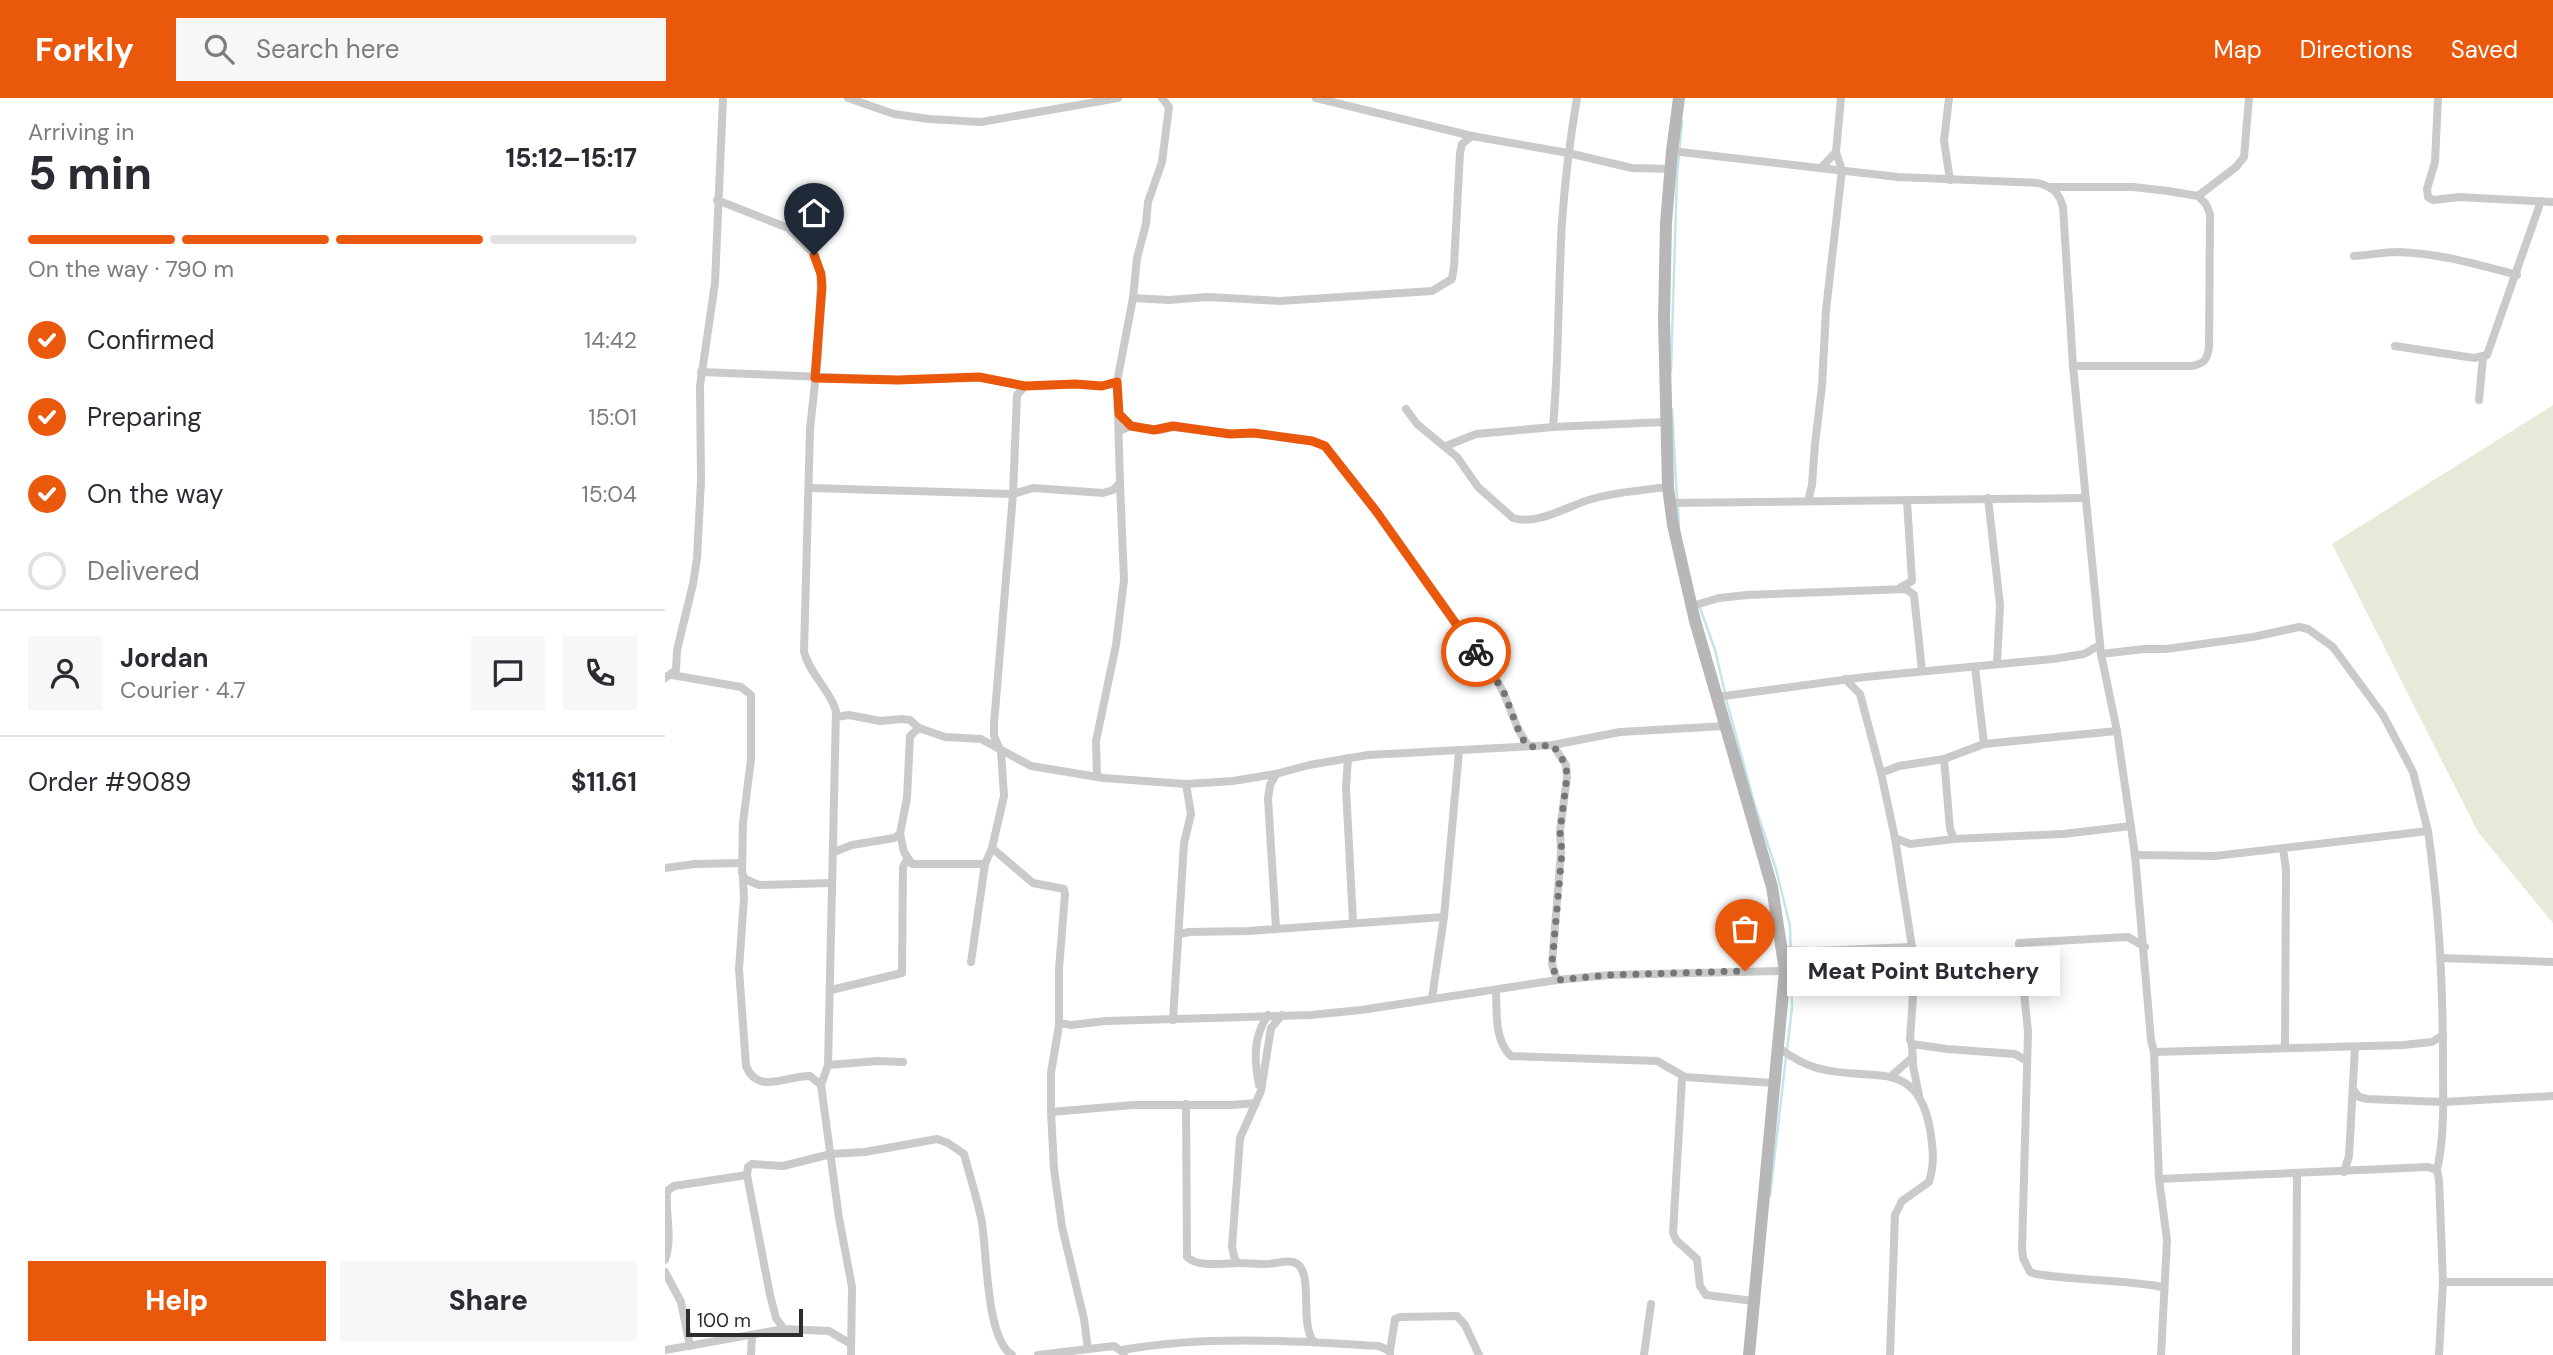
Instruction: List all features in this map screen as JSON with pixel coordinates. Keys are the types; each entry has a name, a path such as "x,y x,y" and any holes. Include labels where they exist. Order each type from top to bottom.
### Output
{"main road":[{"path":"1679,98 1667,223 1664,319 1668,487 1692,606 1772,887 1785,971 1749,1355"}],"street":[{"path":"668,677 677,667 677,650 697,558 701,481 701,372 715,283 723,98"},
{"path":"848,98 894,114 959,122 1012,118 1074,102 1118,98"},
{"path":"1097,777 1096,741 1116,645 1124,580 1117,382 1148,202 1162,162 1170,103 1163,98"},
{"path":"1316,98 1472,136 1568,153 1632,168 1671,169"},
{"path":"1553,427 1562,222 1568,153 1577,98"},
{"path":"1808,501 1812,485 1826,310 1842,170 1836,152 1840,98"},
{"path":"1949,98 1944,141 1949,180"},
{"path":"2198,196 2236,167 2244,157 2249,98"},
{"path":"2438,98 2435,162 2427,189 2428,197 2433,200 2460,197 2553,202"},
{"path":"1133,298 1169,300 1207,297 1280,301 1431,290 1442,286 1452,279 1460,153 1462,144 1472,136"},
{"path":"1672,151 1898,177 2038,183 2051,187 2133,187 2198,196 2206,204 2211,225 2207,359 2203,364 2192,366 2073,366"},
{"path":"1821,168 1836,152"},
{"path":"2051,187 2063,207 2073,366 2100,649 2117,731 2145,947 2154,1052 2159,1180 2167,1240 2161,1355"},
{"path":"717,200 788,228 814,255 821,274 810,429 804,652 811,670 832,699 836,717 828,1065 821,1085 839,1217 852,1287 851,1355"},
{"path":"2479,400 2483,358 2491,349 2541,201"},
{"path":"2354,256 2396,252 2418,254 2461,260 2517,275"},
{"path":"2395,346 2483,358"},
{"path":"701,372 898,380 979,377 1025,386 1102,386 1117,382"},
{"path":"971,962 985,864 992,848 1003,804 1001,752 994,736 994,724 1013,494 1017,395 1025,386"},
{"path":"1406,409 1417,424 1457,457 1478,486 1513,519 1533,519 1593,498 1668,487"},
{"path":"1119,414 1131,426"},
{"path":"1446,446 1476,434 1553,427 1665,422"},
{"path":"1119,431 1131,426 1154,430 1173,426 1230,434 1254,433 1312,441 1325,446 1376,511 1496,679 1509,701 1521,737 1529,747"},
{"path":"810,488 1013,494 1033,488 1104,493 1113,490 1120,483"},
{"path":"1988,498 2000,606 1997,664"},
{"path":"1670,503 2085,498"},
{"path":"1907,501 1922,671"},
{"path":"1692,606 1719,598 1747,595 1817,594 1898,588 1907,586 1912,581"},
{"path":"1898,588 1914,593"},
{"path":"1717,697 1845,679 2084,654 2100,649 2166,649 2253,637 2299,627 2308,629 2333,647 2383,715 2413,772 2428,831 2439,908 2442,958 2443,1102 2437,1170 2443,1282 2439,1355"},
{"path":"1975,667 1984,744"},
{"path":"668,677 741,687 751,695 751,759 743,823 744,898 739,968 746,1066 751,1077 762,1083 810,1076 821,1085"},
{"path":"1860,694 1865,677"},
{"path":"1845,679 1860,694 1895,838 1915,966 1910,1018 1913,1057 1919,1095 1927,1113 1934,1154 1929,1182 1902,1201 1895,1215 1891,1355"},
{"path":"836,717 849,715 880,722 910,720 919,729 946,737 981,739 1031,766 1097,777 1187,784 1226,782 1276,774 1348,758 1553,745 1620,732 1725,726"},
{"path":"981,739 994,724"},
{"path":"919,729 910,736 907,798 900,834 907,859 912,864 919,865 985,864"},
{"path":"1881,773 1899,765 1944,759 1984,744 2117,731"},
{"path":"1553,745 1566,765 1567,777 1560,831 1562,852 1552,964 1557,980"},
{"path":"1433,998 1444,917 1459,751"},
{"path":"1348,758 1346,788 1353,922"},
{"path":"1944,759 1950,829 1954,839"},
{"path":"1276,774 1270,785 1268,799 1276,928"},
{"path":"1173,1020 1184,843 1191,814 1187,784"},
{"path":"1895,838 1910,844 1954,839 2063,834 2131,826"},
{"path":"2135,855 2215,856 2428,831"},
{"path":"834,852 857,843 894,838 900,834"},
{"path":"992,848 1033,883 1064,890 1059,1023 1051,1073 1051,1112 1054,1169 1062,1227 1084,1319 1088,1349"},
{"path":"2283,849 2286,869 2285,1048"},
{"path":"831,990 902,973 903,871 907,859"},
{"path":"665,868 742,863"},
{"path":"742,873 748,883 755,885 832,883"},
{"path":"744,898 755,885"},
{"path":"1180,934 1444,917"},
{"path":"2145,947 2128,937 2019,943 2028,1032 2022,1249 2030,1272 2071,1280 2142,1283 2163,1287"},
{"path":"1783,950 1912,947"},
{"path":"2442,958 2553,962"},
{"path":"1059,1023 1071,1025 1106,1021 1361,1010 1557,980 1609,975 1785,971"},
{"path":"1496,990 1499,1037 1511,1056 1657,1061 1685,1077 1773,1083"},
{"path":"1239,1263 1232,1247 1239,1171 1238,1148 1244,1126 1261,1091 1271,1028 1282,1015"},
{"path":"1261,1091 1256,1041 1261,1025 1268,1016"},
{"path":"2154,1052 2355,1047 2432,1042 2443,1035"},
{"path":"2432,1042 2443,1049"},
{"path":"1912,1044 2015,1054 2027,1061"},
{"path":"1778,1047 1786,1054 1821,1069 1890,1077 1919,1095"},
{"path":"2344,1172 2349,1156 2355,1047"},
{"path":"1890,1077 1913,1057"},
{"path":"828,1065 903,1062"},
{"path":"1682,1078 1673,1233 1676,1240 1697,1259 1700,1286 1706,1295 1753,1301"},
{"path":"2354,1091 2359,1097 2367,1099 2443,1102 2553,1096"},
{"path":"1051,1112 1123,1106 1231,1105 1256,1102"},
{"path":"1186,1104 1187,1257 1197,1263 1296,1263 1302,1268 1305,1277 1307,1331 1314,1342"},
{"path":"784,1329 776,1318 771,1295 748,1171 752,1164 783,1166 831,1154 865,1152 937,1139 964,1154 982,1220 996,1328 1003,1347 1012,1355"},
{"path":"2159,1180 2428,1167 2437,1170"},
{"path":"665,1260 669,1247 667,1191 674,1186 748,1171"},
{"path":"2296,1355 2297,1174"},
{"path":"665,1272 681,1302 689,1346"},
{"path":"2443,1282 2553,1282"},
{"path":"1644,1355 1651,1304"},
{"path":"1038,1355 1114,1346 1124,1353 1181,1343 1314,1342 1379,1346 1390,1353 1395,1319 1457,1316 1465,1325 1479,1355"},
{"path":"665,1350 784,1329 813,1329 838,1334 852,1331"},
{"path":"838,1334 851,1344"},
{"path":"751,1355 752,1335"}],"green space":[{"path":"2553,405 2553,923 2478,832 2332,544"}],"waterway":[{"path":"1671,371 1677,175 1682,122"},
{"path":"1672,409 1677,500"},
{"path":"1678,507 1679,528"},
{"path":"1699,605 1715,650 1725,693"},
{"path":"1726,699 1790,926 1792,1008 1787,1050"},
{"path":"1770,1196 1786,1057"}],"way so far":[{"path":"1476,652 1509,701 1521,737 1529,747 1553,745 1566,765 1560,831 1562,852 1552,964 1557,980 1609,975 1745,971"}],"place":[{"name":"Meat Point Butchery","path":"1745,971"}],"route":[{"path":"814,255 821,274 822,287 815,378 898,380 979,377 1025,386 1102,386 1117,382 1119,414 1131,426 1154,430 1173,426 1230,434 1254,433 1312,441 1325,446 1376,511 1476,652"}]}
